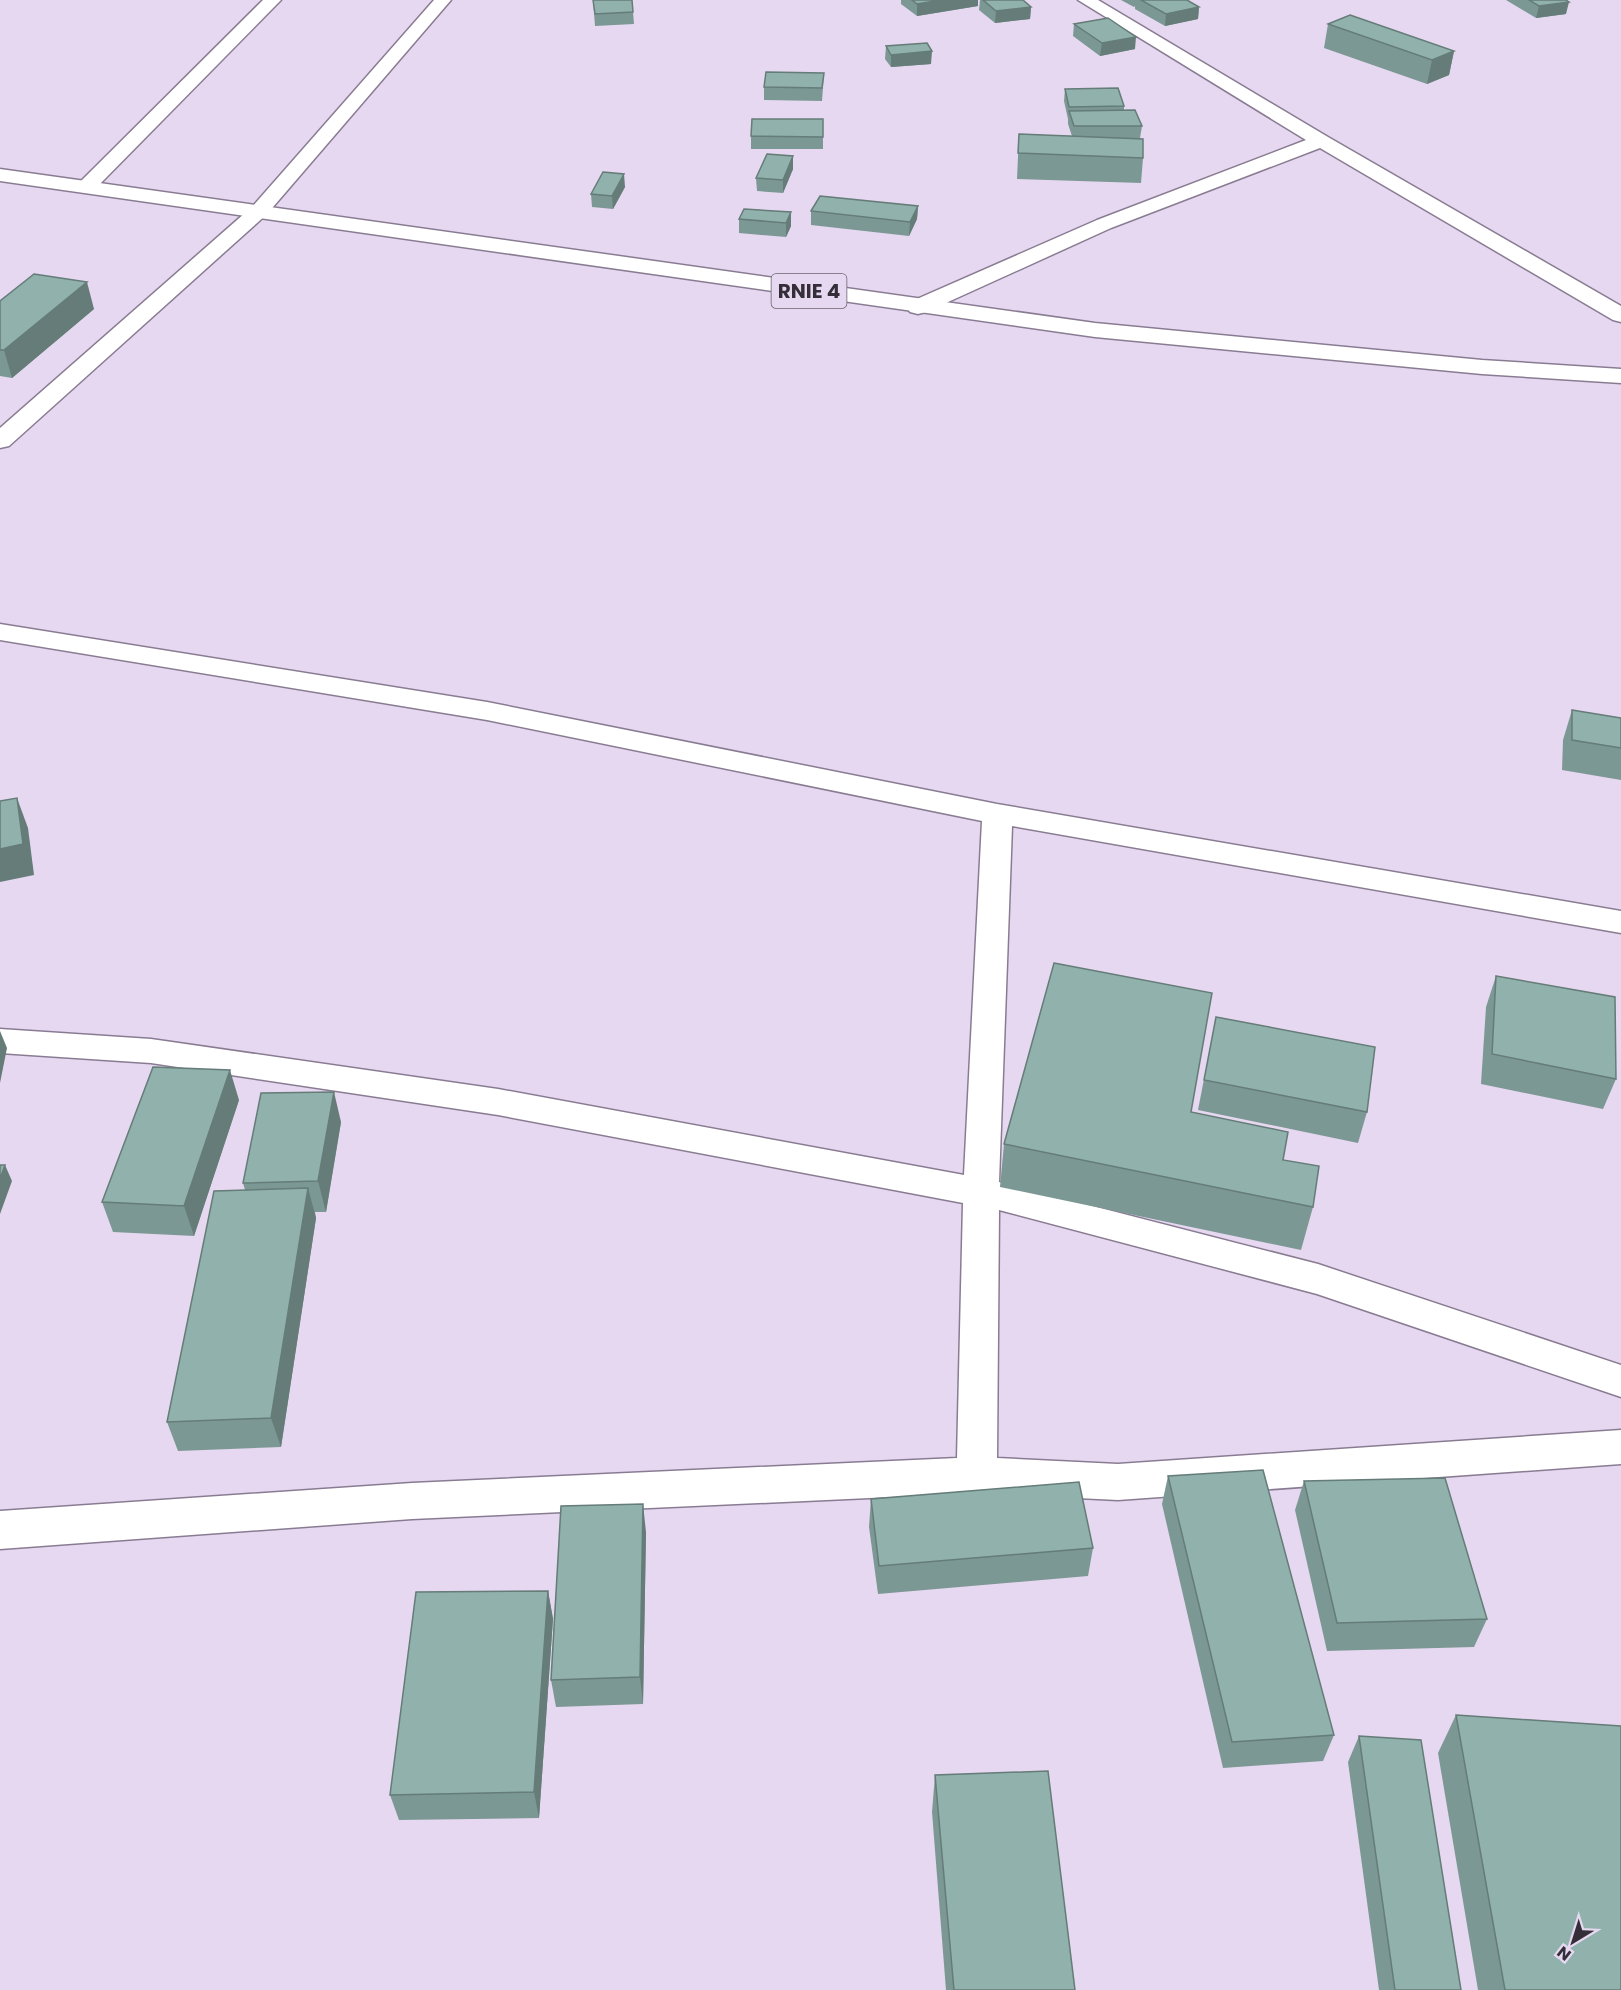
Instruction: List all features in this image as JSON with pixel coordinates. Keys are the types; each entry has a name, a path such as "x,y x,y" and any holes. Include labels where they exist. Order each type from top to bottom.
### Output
{"street":[{"path":"86,187 273,0"},
{"path":"0,441 260,210 443,0 448,0"},
{"path":"1086,0 1321,141 1621,315"},
{"path":"918,307 1104,224 1321,141"},
{"name":"RNIE 4","path":"0,174 918,307 1095,330 1298,351 1621,376"},
{"path":"0,632 487,711 997,814 1621,922"},
{"path":"976,1475 981,1192 997,814"},
{"path":"0,1041 151,1051 498,1102 981,1192 1318,1279 1621,1381"},
{"path":"0,1530 412,1501 976,1475 1118,1482 1621,1448"}],"building":[{"path":"593,0 632,0 633,12 595,14"},
{"path":"912,0 941,0 917,4"},
{"path":"983,0 1023,0 1031,7 996,11"},
{"path":"1141,0 1187,0 1199,7 1166,14"},
{"path":"1529,0 1566,0 1569,2 1539,6"},
{"path":"1350,15 1454,51 1432,60 1328,24"},
{"path":"1108,18 1136,37 1102,43 1074,24"},
{"path":"927,43 932,51 891,55 886,46"},
{"path":"766,72 824,73 822,88 764,87"},
{"path":"1118,88 1124,106 1069,107 1065,89"},
{"path":"1135,110 1142,126 1074,126 1069,111"},
{"path":"752,119 823,119 823,137 751,136"},
{"path":"1019,134 1143,139 1143,158 1018,153"},
{"path":"767,154 793,156 783,180 756,178"},
{"path":"603,172 624,174 612,196 591,194"},
{"path":"820,196 918,206 910,222 811,211"},
{"path":"744,209 791,212 786,223 739,219"},
{"path":"34,274 87,282 4,350 0,350 0,301"},
{"path":"1572,710 1621,718 1621,748 1572,740"},
{"path":"17,798 23,844 0,849 0,801"},
{"path":"1054,963 1212,993 1191,1112 1288,1132 1283,1160 1319,1166 1313,1207 1004,1144"},
{"path":"1496,976 1615,997 1616,1079 1492,1054"},
{"path":"1216,1017 1375,1047 1367,1112 1204,1080"},
{"path":"153,1067 230,1070 184,1206 102,1202"},
{"path":"334,1092 318,1181 243,1183 261,1093"},
{"path":"0,1165 5,1165 0,1179"},
{"path":"308,1188 271,1418 167,1422 214,1191"},
{"path":"1263,1470 1334,1735 1232,1742 1168,1476"},
{"path":"1445,1478 1487,1619 1337,1623 1304,1481"},
{"path":"1079,1482 1093,1548 879,1566 871,1499"},
{"path":"643,1504 640,1677 551,1680 561,1506"},
{"path":"548,1591 534,1792 390,1795 416,1592"},
{"path":"1456,1715 1621,1726 1621,1990 1505,1990"},
{"path":"1359,1736 1421,1740 1461,1990 1395,1990"},
{"path":"1048,1771 1075,1990 954,1990 935,1775"}]}
